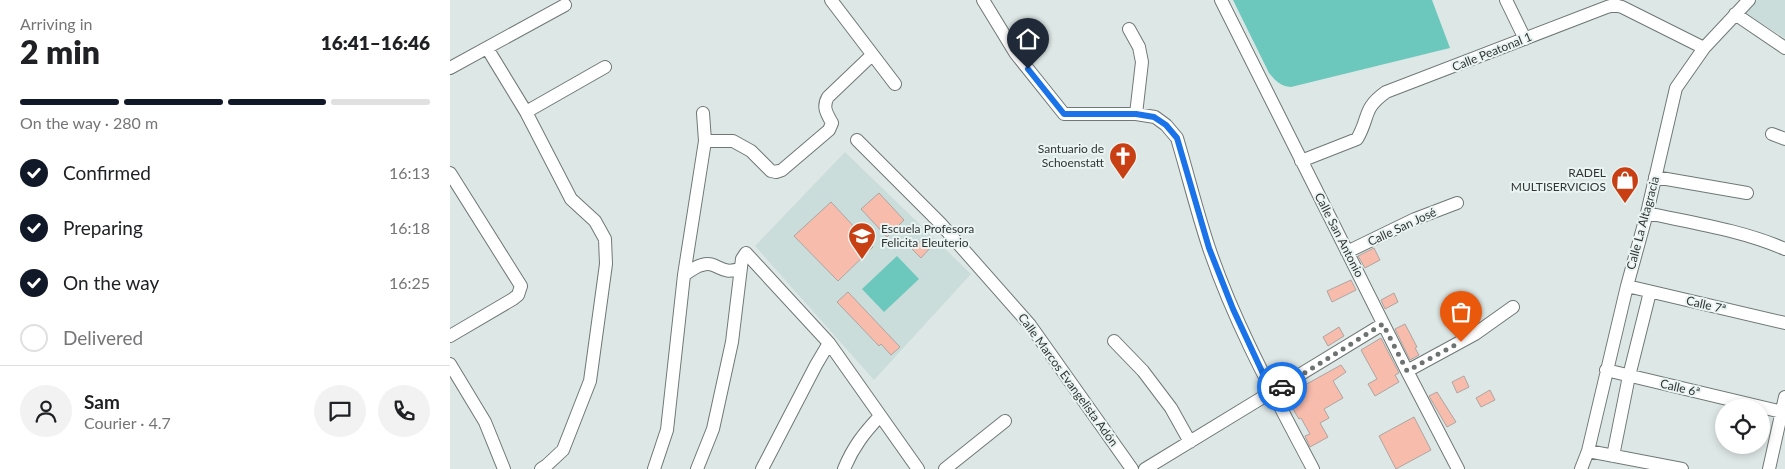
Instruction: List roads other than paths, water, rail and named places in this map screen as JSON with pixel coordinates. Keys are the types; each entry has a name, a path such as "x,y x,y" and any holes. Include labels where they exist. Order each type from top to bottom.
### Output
{"street":[{"path":"831,0 895,84"},
{"path":"983,0 1016,54 1064,114 1136,114 1154,117 1166,125 1177,138 1209,248 1233,309 1272,393 1313,469"},
{"name":"Calle San Antonio","path":"1221,0 1383,324 1458,469"},
{"path":"1506,0 1524,39"},
{"name":"Calle La Altagracia","path":"1581,469 1588,451 1606,370 1647,214 1676,88 1704,48 1749,0"},
{"name":"Calle Peatonal 1","path":"1301,161 1357,139 1368,110 1374,100 1386,92 1524,39 1600,4 1622,7 1704,48"},
{"path":"450,68 565,5"},
{"path":"1735,14 1785,48"},
{"path":"1129,29 1138,47 1142,62 1136,114"},
{"path":"487,48 526,112 571,199 595,221 605,239 606,264 590,381 563,450 540,469"},
{"path":"705,141 733,142 751,151 771,171 782,170 829,130 832,123 825,108 825,102 872,55"},
{"path":"526,112 605,67"},
{"path":"656,469 667,430 684,275 705,141 703,112"},
{"path":"1772,134 1785,139"},
{"name":"Calle Marcos Evangelista Adón","path":"856,140 940,223 1030,325 1132,469"},
{"path":"450,173 521,286 518,295 513,299 450,336"},
{"path":"1655,177 1746,193"},
{"name":"Calle San José","path":"1347,252 1415,219 1457,203"},
{"path":"1647,214 1764,240 1785,249"},
{"path":"697,469 713,429 732,342 743,256 747,254 829,343 918,469"},
{"path":"684,275 703,264 715,265 725,271 734,271 741,268"},
{"name":"Calle 7ª","path":"1627,286 1785,323"},
{"path":"1613,456 1629,376 1650,292"},
{"path":"1407,371 1475,334 1513,307"},
{"path":"1145,469 1383,324"},
{"path":"1114,340 1143,371 1171,408 1190,442"},
{"path":"762,469 829,343"},
{"path":"450,364 454,381 485,422 504,469"},
{"name":"Calle 6ª","path":"1606,370 1782,412"},
{"path":"1769,469 1785,397"},
{"path":"844,469 852,450 880,416"},
{"path":"945,469 1005,421"},
{"path":"1588,451 1682,469"}],"place":[{"name":"Santuario de Schoenstatt","path":"1123,180"},
{"name":"RADEL MULTISERVICIOS","path":"1625,204"},
{"name":"Escuela Profesora Felicita Eleuterio","path":"862,260"}]}
